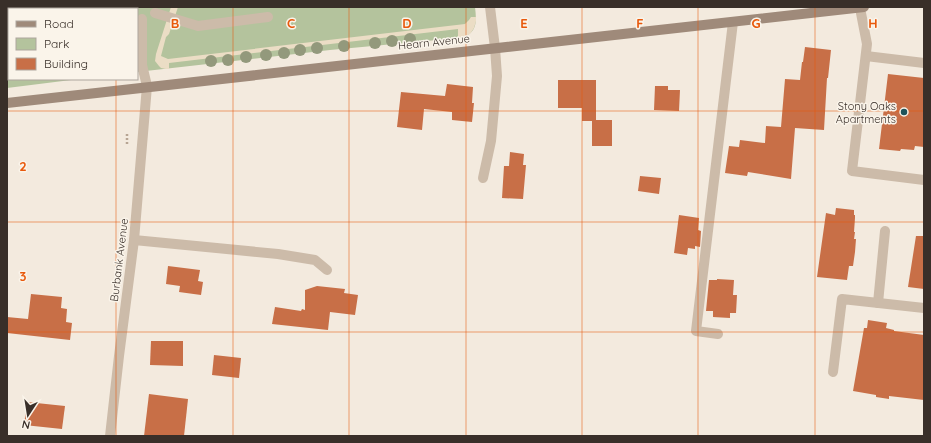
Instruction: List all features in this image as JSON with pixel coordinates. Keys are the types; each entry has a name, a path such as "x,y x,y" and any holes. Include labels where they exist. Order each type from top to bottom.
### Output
{"main road":[{"name":"Hearn Avenue","path":"7,103 147,86 864,7"}],"street":[{"path":"483,178 491,141 497,76 490,7"},
{"path":"860,8 867,44 852,171 924,180"},
{"path":"139,20 149,17 158,10 198,26 268,17"},
{"name":"Burbank Avenue","path":"110,436 134,240 147,86 142,64 139,20"},
{"path":"718,334 696,331 733,22"},
{"path":"866,56 924,63"},
{"path":"878,303 885,231"},
{"path":"134,240 278,254 315,260 327,270"},
{"path":"833,372 842,299 924,308"}],"green space":[{"path":"7,7 475,7 476,23 472,31 469,34 458,38 330,50 138,72 138,8 8,8 8,80 71,80 7,88"}],"shaded area":[{"path":"171,7 178,7 169,34 166,37 161,56 168,59 465,24 471,17 476,17 476,21 470,34 463,38 458,38 458,29 169,63 169,69 166,69 161,68 155,61"}],"building":[{"path":"805,47 831,50 827,78 824,130 795,128 791,179 748,172 747,176 725,173 729,146 739,147 740,140 765,143 766,126 781,127 785,79 800,80"},
{"name":"Stony Oaks Apartments","path":"888,74 924,78 924,147 915,146 914,150 901,149 900,151 879,149"},
{"path":"558,80 596,80 596,120 612,120 612,146 592,146 592,121 582,121 582,108 558,108"},
{"path":"447,84 473,87 472,103 474,103 472,122 452,120 452,112 424,109 422,130 397,127 401,92 445,96"},
{"path":"655,86 668,86 668,90 680,90 679,111 654,110"},
{"path":"510,152 524,154 523,165 526,165 523,199 502,198 504,166 509,166"},
{"path":"640,176 661,178 659,194 638,191"},
{"path":"836,208 854,210 855,215 855,252 853,266 849,266 847,280 817,277 826,213 835,215"},
{"path":"679,215 699,218 698,230 701,231 700,247 695,246 695,249 688,248 687,255 674,253"},
{"path":"916,236 924,236 924,289 908,287"},
{"path":"168,266 200,270 198,281 203,282 201,295 179,292 180,286 166,284"},
{"path":"709,280 734,280 733,295 737,295 736,313 730,313 730,318 713,317 713,311 706,311"},
{"path":"317,286 345,289 344,293 358,295 355,315 330,312 328,330 272,324 275,307 301,311 302,309 305,310 305,290"},
{"path":"31,294 62,297 61,308 67,309 66,322 72,323 70,340 7,333 7,317 28,319"},
{"path":"868,320 887,323 886,328 894,331 924,335 924,400 889,396 889,399 853,391 864,328 867,328"},
{"path":"151,341 183,341 183,366 150,365"},
{"path":"214,355 241,358 239,378 212,375"},
{"path":"149,394 188,399 184,436 144,436"},
{"path":"27,402 65,406 62,429 24,425"}],"place":[{"name":"Stony Oaks Apartments","path":"904,112"}]}
